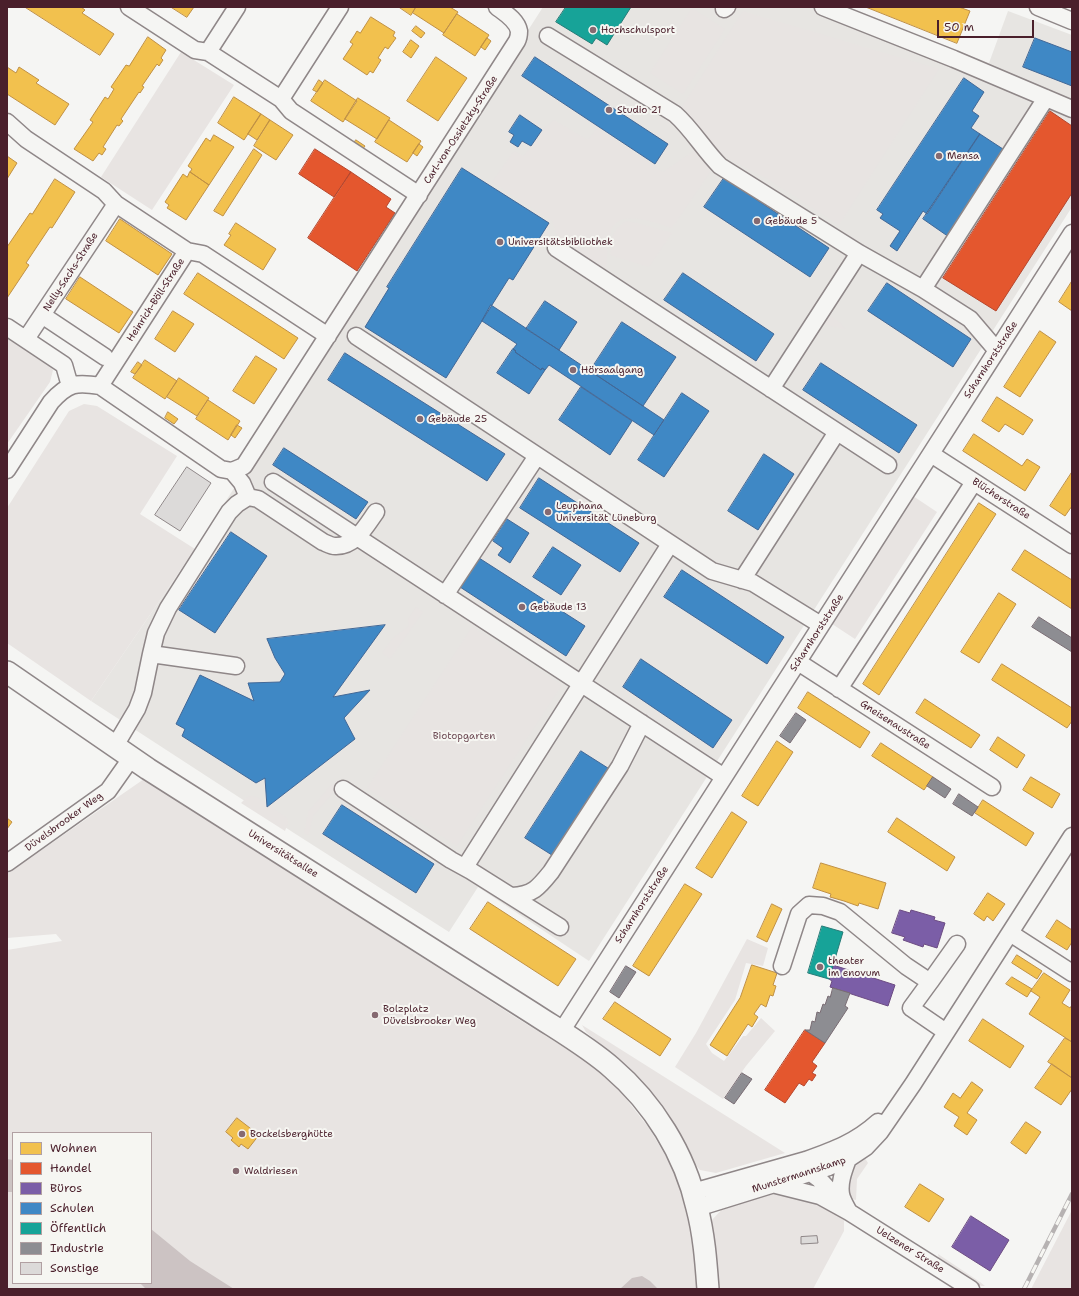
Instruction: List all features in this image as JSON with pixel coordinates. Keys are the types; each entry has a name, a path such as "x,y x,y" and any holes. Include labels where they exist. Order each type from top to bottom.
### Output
{"main road":[{"name":"Universitätsallee","path":"9,676 124,745 561,1032 612,1068 644,1101 669,1138 686,1172 695,1200 706,1264 708,1289"}],"street":[{"name":"Carl-von-Ossietzky-Straße","path":"129,7 195,50 208,52 281,99 291,111 419,195 517,42 519,31 514,21 496,7"},
{"path":"208,52 237,7"},
{"path":"281,99 340,7"},
{"path":"823,7 954,59 1072,109"},
{"path":"1038,7 1072,21"},
{"path":"548,36 675,114 684,122 710,156 720,166 859,253 970,319 993,346 998,349"},
{"path":"923,290 1046,98"},
{"path":"7,122 26,139 104,190 116,204 187,251"},
{"path":"7,470 60,392 70,386 83,383 100,386 221,469 232,471 244,466 419,195"},
{"name":"Nelly-Sachs-Straße","path":"26,340 116,204"},
{"name":"Scharnhorststraße","path":"561,1032 1072,233"},
{"path":"556,248 888,465"},
{"name":"Heinrich-Böll-Straße","path":"100,386 187,251 203,254 328,336"},
{"path":"771,389 859,253"},
{"path":"42,315 105,357"},
{"path":"7,327 64,365 70,386"},
{"path":"356,336 712,571 753,583 821,625"},
{"path":"742,580 837,432"},
{"name":"Blücherstraße","path":"931,454 1072,544"},
{"path":"446,595 537,456"},
{"path":"232,471 242,483 248,498 258,499 323,542 334,546 347,544 358,538 376,512"},
{"path":"273,482 724,777"},
{"path":"839,689 974,482"},
{"name":"Düvelsbrooker Weg","path":"9,860 108,791 143,693 150,654 156,633 168,608 229,512 237,504 248,498"},
{"path":"465,867 670,544"},
{"path":"150,654 236,666"},
{"name":"Gneisenaustraße","path":"798,662 992,787"},
{"path":"512,896 523,896 539,888 620,766 642,723"},
{"path":"343,789 451,860 465,867 560,927"},
{"name":"Munstermannskamp","path":"695,1200 808,1166 848,1160 866,1147 880,1132 900,1102 1072,836"},
{"path":"782,966 799,914 809,905 823,906 840,912 906,966 930,982"},
{"path":"1010,933 1072,973"},
{"path":"946,1032 911,1008 958,944"},
{"name":"Munstermannskamp","path":"695,1200 774,1184 860,1136 900,1102"},
{"path":"848,1160 844,1171 841,1194 849,1212"},
{"path":"808,1166 812,1184 820,1196"},
{"name":"Uelzener Straße","path":"808,1166 849,1212"},
{"name":"Uelzener Straße","path":"774,1184 820,1196 849,1212 970,1289"}],"shaded area":[{"name":"Leuphana Universität Lüneburg","path":"543,7 847,7 989,63 1008,11 1072,35 1072,207 589,961 478,887 449,932 91,701 195,549"},
{"path":"7,1159 12,1160 12,1192 7,1192"},
{"path":"152,1230 190,1261 234,1289 146,1289 141,1284 152,1284"},
{"path":"642,1276 658,1289 620,1289 632,1278"}],"green space":[{"path":"692,8 725,29 683,94 650,73"},
{"path":"743,11 939,69 839,225 766,178 715,152 678,113"},
{"path":"181,52 234,85 152,210 101,177"},
{"path":"554,120 588,140 597,128 663,172 695,150 715,165 672,228 646,220 628,218 614,225 609,238 606,268 559,242 552,221 492,182 514,151 524,156 542,130"},
{"path":"626,221 672,233 649,267 610,255 613,236 617,229"},
{"path":"823,315 834,318 846,330 823,324"},
{"path":"7,334 47,361 53,370 50,382 7,444"},
{"path":"84,404 97,406 177,456 140,514 195,549 91,701 7,643 7,508 69,411"},
{"path":"910,494 937,512 855,639 829,622"},
{"path":"416,607 423,612 390,659 382,653 393,638 409,626 408,619"},
{"name":"Biotopgarten","path":"472,627 562,685 457,846 367,788"},
{"path":"144,779 515,1017 588,1062 620,1091 649,1128 674,1170 689,1213 697,1250 698,1289 7,1289 7,950 62,941 56,934 7,938 7,874"},
{"path":"332,784 337,788 313,816 309,835 304,834 308,812"},
{"path":"250,796 257,797 287,818 288,823 285,831 241,803"},
{"path":"747,939 768,948 763,966 746,963 735,1000 706,1044 712,1053 724,1061 743,1036 746,1036 761,1018 775,1031 746,1066 723,1099 675,1067 696,1033"},
{"path":"582,1025 785,1153 716,1173 700,1170 691,1160 666,1114 637,1076 586,1032"},
{"path":"865,1158 868,1163 857,1179 856,1200 847,1198 845,1182 854,1165"},
{"path":"780,1189 817,1202 844,1216 844,1231 813,1289 719,1289 711,1221 727,1204"},
{"path":"1072,1210 1072,1289 1031,1289"},
{"path":"938,1254 985,1286 981,1286 939,1259"}],"building: Wohnen":[{"path":"25,7 81,7 85,10 82,13 114,34 100,55"},
{"path":"171,7 194,7 187,17"},
{"path":"399,7 416,7 411,15"},
{"path":"416,7 450,7 458,12 444,33 413,13"},
{"path":"866,7 959,7 970,11 957,43"},
{"path":"457,14 489,35 475,56 443,35"},
{"path":"371,17 395,32 393,36 396,38 388,49 385,47 378,58 381,60 373,73 370,71 367,75 343,59 353,44 350,42 357,31 360,33"},
{"path":"416,26 425,33 421,38 412,31"},
{"path":"148,37 166,50 161,58 163,60 159,66 157,64 142,86 144,87 121,119 123,121 119,126 117,125 103,147 106,149 102,155 99,153 93,161 74,149 93,122 90,120 105,97 108,99 114,89 111,87 126,65 129,66"},
{"path":"487,38 491,41 485,50 481,47"},
{"path":"411,40 419,46 411,58 403,52"},
{"path":"436,57 467,78 438,121 407,101"},
{"path":"7,67 16,73 19,67 39,80 36,83 69,104 55,125 7,94"},
{"path":"319,80 323,83 317,92 313,90"},
{"path":"325,80 357,101 343,122 311,101"},
{"path":"234,97 261,114 244,140 218,123"},
{"path":"358,98 390,118 377,139 345,119"},
{"path":"261,114 270,120 257,140 248,134"},
{"path":"270,120 293,135 276,160 254,146"},
{"path":"389,120 421,141 407,162 375,142"},
{"path":"214,135 234,147 209,185 190,172 192,169 188,166 206,138 210,141"},
{"path":"356,140 365,146 362,150 353,145"},
{"path":"419,144 423,147 417,156 413,153"},
{"path":"254,149 262,155 223,216 214,211"},
{"path":"7,156 17,163 7,179"},
{"path":"190,172 209,185 186,220 167,208 169,205 165,202 183,174 187,177"},
{"path":"55,179 75,192 52,228 50,227 26,263 29,265 7,298 7,247 30,213 32,214"},
{"path":"120,219 172,254 158,275 106,241"},
{"path":"236,223 276,249 263,270 224,245 231,235 229,234"},
{"path":"198,273 298,338 284,359 184,294"},
{"path":"80,277 133,312 119,333 66,299"},
{"path":"1072,281 1072,311 1059,302"},
{"path":"173,311 194,324 175,352 155,339"},
{"path":"1040,331 1056,342 1020,397 1004,387"},
{"path":"256,356 277,369 254,404 233,391"},
{"path":"145,360 177,381 165,399 133,378"},
{"path":"138,362 142,365 135,374 131,372"},
{"path":"179,378 209,398 197,416 167,397"},
{"path":"997,397 1033,420 1023,435 1005,424 999,432 982,421"},
{"path":"208,400 240,421 228,440 196,419"},
{"path":"168,412 178,419 174,424 165,418"},
{"path":"237,425 242,428 235,438 231,435"},
{"path":"974,434 1022,466 1027,459 1040,467 1025,491 963,451"},
{"path":"1072,472 1072,506 1065,516 1050,506"},
{"path":"979,503 996,514 879,695 863,684"},
{"path":"1025,550 1072,580 1072,609 1012,570"},
{"path":"999,593 1016,604 979,663 961,652"},
{"path":"1002,664 1072,708 1072,721 1067,728 992,680"},
{"path":"808,692 870,732 860,748 798,708"},
{"path":"925,699 980,735 971,748 916,713"},
{"path":"998,737 1025,755 1017,768 990,750"},
{"path":"777,741 793,752 758,806 742,796"},
{"path":"881,743 933,777 924,790 872,756"},
{"path":"1031,777 1060,794 1052,808 1023,790"},
{"path":"983,800 1034,833 1026,846 975,813"},
{"path":"732,812 747,822 712,878 696,868"},
{"path":"7,818 12,822 7,829"},
{"path":"897,818 955,857 947,871 888,832"},
{"path":"821,863 886,883 878,909 859,903 858,906 830,897 831,894 813,888"},
{"path":"685,884 702,894 649,976 633,966"},
{"path":"988,893 1005,904 993,921 987,916 984,921 974,914"},
{"path":"488,902 576,959 558,986 470,929"},
{"path":"772,904 782,909 767,942 757,937"},
{"path":"1057,920 1072,930 1072,942 1067,950 1046,937"},
{"path":"1017,955 1042,971 1037,979 1012,963"},
{"path":"752,965 777,973 773,985 776,986 773,996 770,995 766,1007 761,1004 754,1014 758,1017 752,1027 748,1024 727,1056 710,1045 740,998"},
{"path":"1044,973 1070,990 1062,1003 1070,1008 1072,1005 1072,1042 1029,1014 1040,997 1031,991"},
{"path":"1012,977 1032,989 1027,997 1006,984"},
{"path":"615,1002 671,1039 660,1056 603,1019"},
{"path":"983,1019 1024,1046 1010,1068 969,1041"},
{"path":"1065,1038 1072,1042 1072,1078 1048,1062"},
{"path":"1052,1064 1072,1078 1072,1089 1061,1105 1035,1088"},
{"path":"972,1082 983,1090 967,1113 977,1120 967,1135 954,1126 959,1117 944,1107 953,1093 960,1098"},
{"name":"Bockelsberghütte","path":"237,1118 259,1135 248,1149 241,1144 239,1147 231,1140 233,1138 226,1132"},
{"path":"1026,1122 1041,1132 1026,1154 1011,1143"},
{"path":"920,1184 944,1199 929,1222 905,1207"}],"building: Handel":[{"path":"1050,111 1072,126 1072,193 996,311 943,278"},
{"path":"315,149 351,172 334,197 299,174"},
{"path":"351,172 391,199 386,207 395,213 357,271 308,238"},
{"path":"805,1030 825,1043 812,1062 817,1066 812,1073 816,1075 812,1081 809,1079 804,1086 799,1083 785,1103 765,1090"}],"building: Büros":[{"path":"900,910 910,913 911,910 935,917 934,920 945,923 937,948 924,944 923,947 903,940 905,937 892,933"},
{"path":"833,965 895,985 888,1006 830,987 832,981 829,979"},
{"path":"971,1216 1009,1240 990,1271 952,1247"}],"building: Schulen":[{"path":"1035,38 1072,52 1072,86 1023,67"},
{"path":"535,57 668,144 655,164 522,76"},
{"name":"Mensa","path":"964,78 984,92 972,111 979,116 971,128 980,134 927,214 923,211 897,251 890,246 900,231 880,218 883,214 877,210"},
{"path":"520,115 542,130 531,146 522,141 518,147 510,142 514,135 509,132"},
{"path":"980,134 1006,151 949,237 923,219"},
{"path":"462,168 549,223 513,280 509,278 446,378 365,327 389,288 387,287"},
{"name":"Gebäude 5","path":"724,178 829,248 810,277 704,207"},
{"path":"683,273 774,334 756,361 664,300"},
{"path":"887,283 971,339 953,367 868,311"},
{"path":"545,301 577,322 559,350 526,329"},
{"name":"Hörsaalgang","path":"491,305 664,420 654,435 549,365 545,370 542,368 541,370 515,352 516,351 513,349 517,344 482,321"},
{"path":"622,322 676,357 643,406 590,371"},
{"path":"513,349 541,370 542,368 545,370 529,394 497,373"},
{"name":"Gebäude 25","path":"345,353 505,454 487,481 328,380"},
{"path":"821,363 917,425 899,453 803,390"},
{"path":"581,387 632,421 610,455 559,420"},
{"path":"682,393 709,411 664,477 638,460"},
{"path":"284,448 368,502 356,519 273,465"},
{"path":"764,454 794,474 758,530 728,511"},
{"path":"539,478 639,543 620,572 520,508"},
{"path":"507,519 529,533 510,563 498,555 503,548 493,541"},
{"path":"231,532 267,556 215,633 179,610"},
{"path":"553,547 581,565 561,595 533,577"},
{"name":"Gebäude 13","path":"479,558 585,626 566,656 460,587"},
{"path":"682,570 784,637 767,664 664,597"},
{"path":"385,625 333,697 370,690 344,718 355,739 267,807 265,778 256,783 182,736 185,729 176,724 200,675 254,701 248,683 280,682 285,674 275,658 267,639"},
{"path":"641,659 732,720 713,748 623,687"},
{"path":"581,751 611,770 555,857 525,838"},
{"path":"342,805 434,864 416,893 323,834"}],"building: Öffentlich":[{"name":"Hochschulsport","path":"566,7 631,7 607,45 596,38 592,44 556,22"},
{"path":"822,926 843,932 829,979 808,973"}],"building: Industrie":[{"path":"1039,617 1072,638 1072,652 1032,627"},
{"path":"796,713 806,720 790,743 780,736"},
{"path":"933,777 951,789 945,798 927,786"},
{"path":"959,794 978,807 972,816 953,804"},
{"path":"626,966 636,972 619,998 610,992"},
{"path":"833,988 850,993 845,1006 848,1008 825,1043 805,1030 810,1030 812,1021 815,1022 817,1012 820,1013 828,996 830,997"},
{"path":"742,1073 752,1079 734,1104 725,1098"}],"building: Sonstige":[{"path":"187,467 211,483 180,531 155,515"},
{"path":"817,1236 818,1243 801,1244 801,1237"}],"railway":[{"path":"1024,1289 1072,1194"}],"place":[{"name":"Hochschulsport","path":"593,30"},
{"name":"Studio 21","path":"609,110"},
{"name":"Mensa","path":"939,156"},
{"name":"Gebäude 5","path":"757,221"},
{"name":"Universitätsbibliothek","path":"500,242"},
{"name":"Hörsaalgang","path":"573,370"},
{"name":"Gebäude 25","path":"420,419"},
{"name":"Leuphana Universität Lüneburg","path":"548,512"},
{"name":"Gebäude 13","path":"522,607"},
{"name":"theater im enovum","path":"820,967"},
{"name":"Bolzplatz Düvelsbrooker Weg","path":"375,1015"},
{"name":"Bockelsberghütte","path":"242,1134"},
{"name":"Waldriesen","path":"236,1171"}]}
